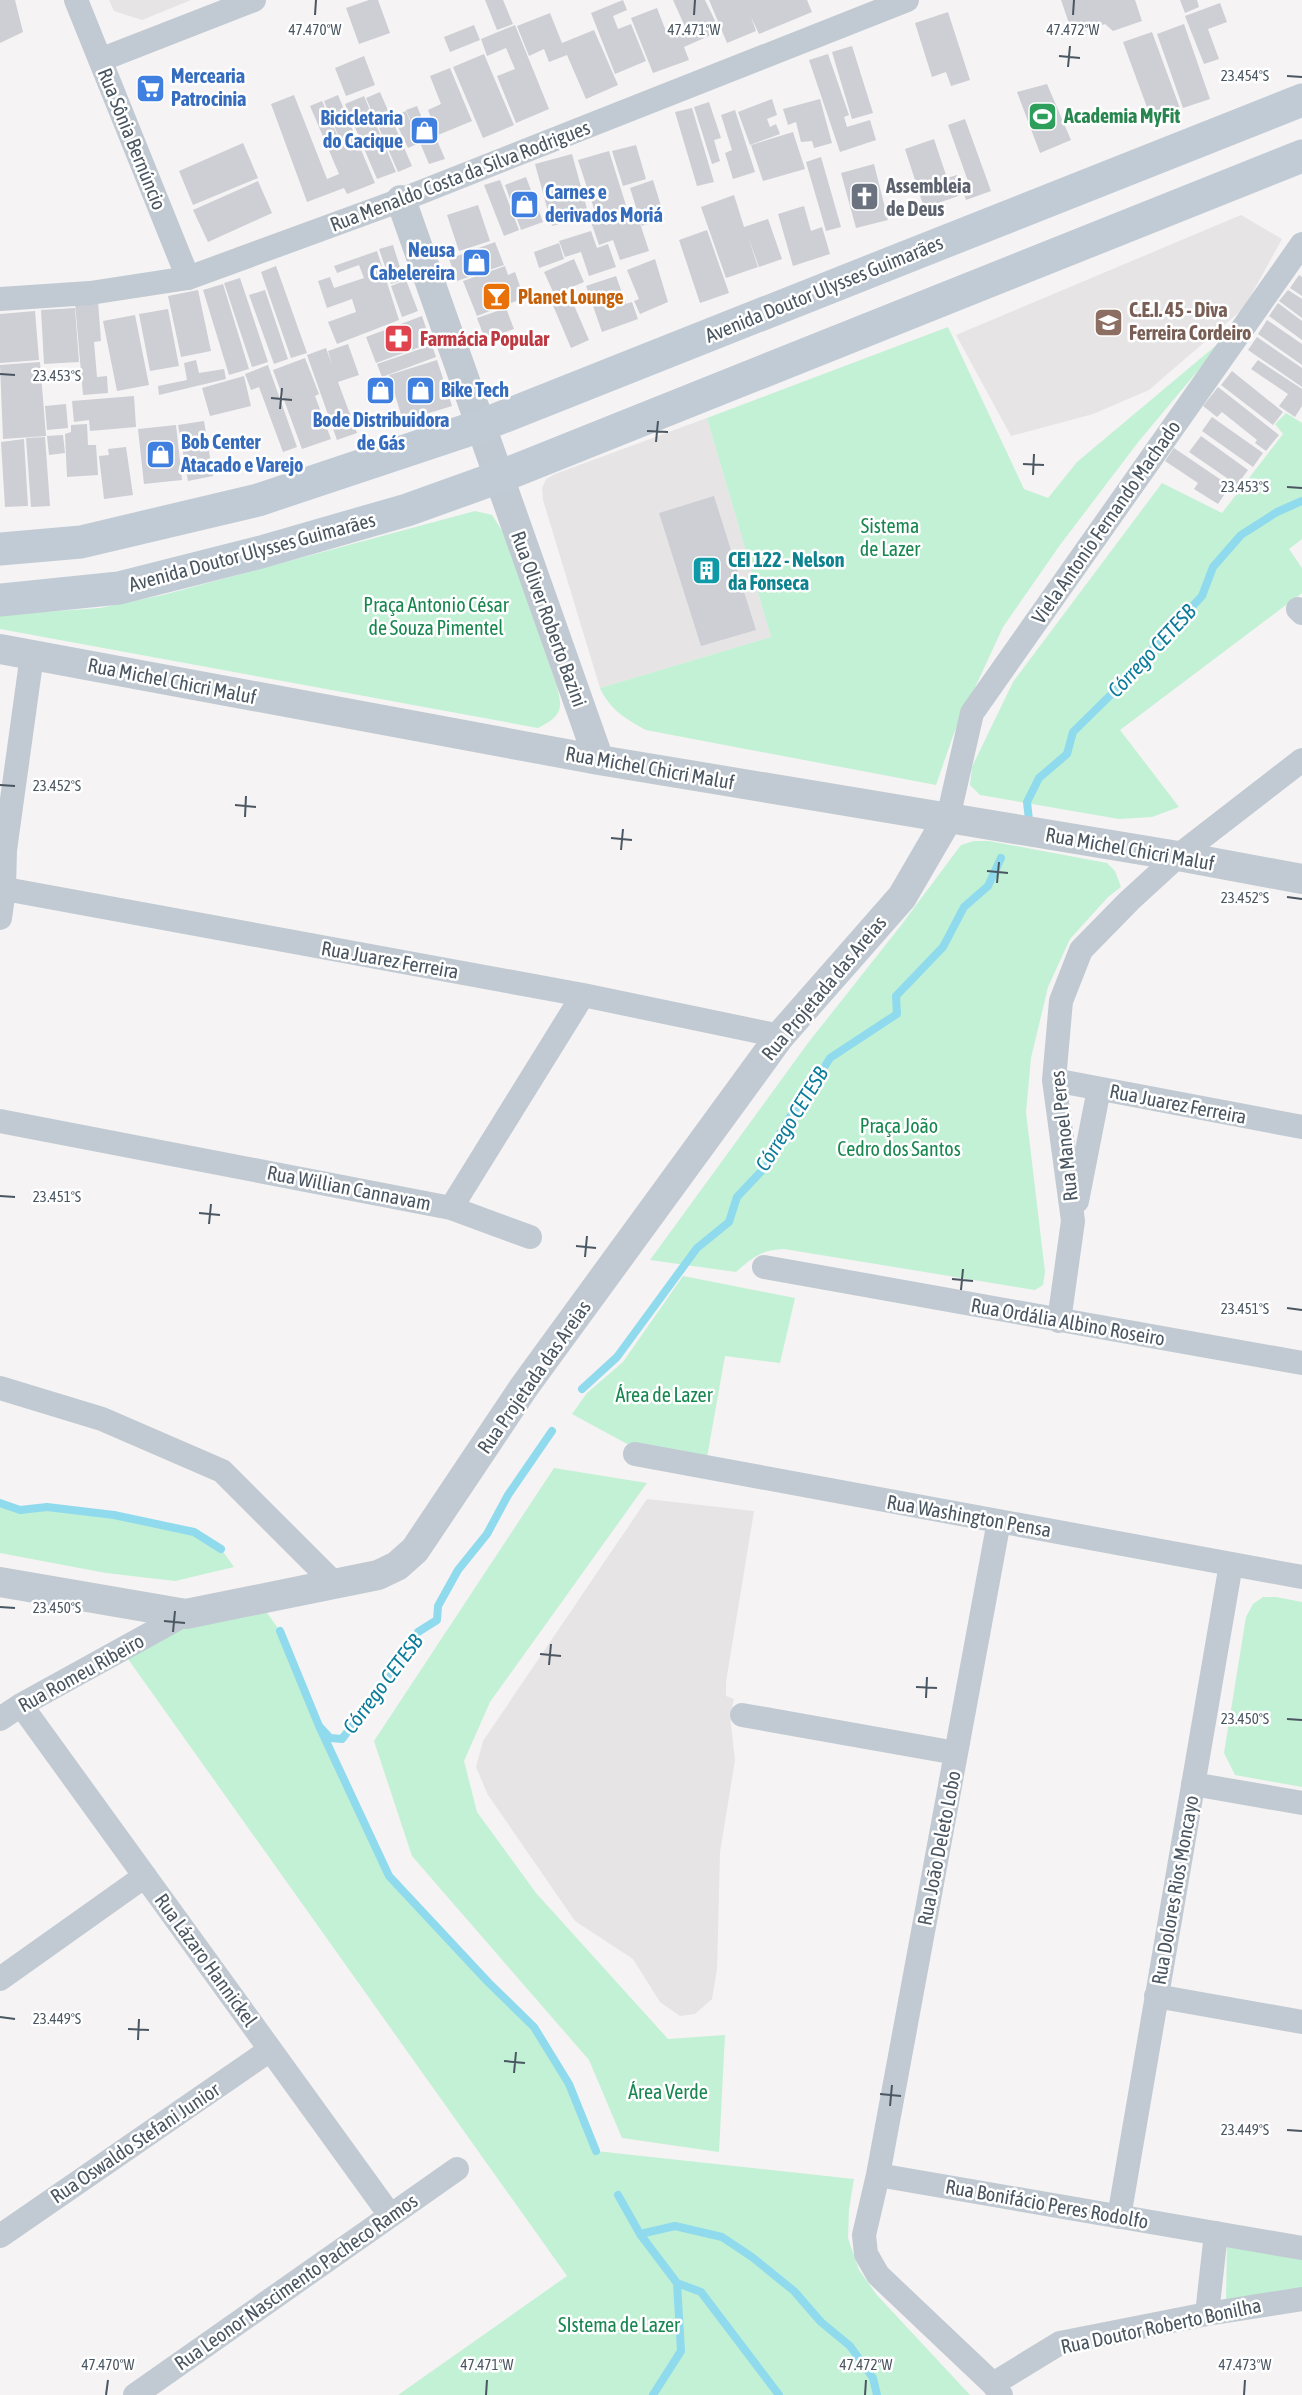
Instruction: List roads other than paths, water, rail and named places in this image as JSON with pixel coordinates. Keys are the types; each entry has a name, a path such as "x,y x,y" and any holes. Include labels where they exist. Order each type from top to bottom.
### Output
{"main road":[{"name":"Avenida Doutor Ulysses Guimarães","path":"0,549 81,542 258,500 480,426 1302,100"},
{"name":"Avenida Doutor Ulysses Guimarães","path":"0,600 119,588 261,552 396,513 499,477 1302,156"}],"street":[{"name":"Rua Sônia Bernúncio","path":"76,0 188,278"},
{"path":"100,60 254,0"},
{"name":"Rua Menaldo Costa da Silva Rodrigues","path":"0,299 90,293 188,278 401,200 908,0"},
{"path":"401,200 499,477"},
{"name":"Viela Antonio Fernando Machado","path":"948,818 972,713 1302,244"},
{"name":"Rua Oliver Roberto Bazini","path":"499,477 599,760"},
{"name":"Rua Michel Chicri Maluf","path":"0,649 599,760 1178,856 1302,879"},
{"path":"0,918 5,850 32,655"},
{"name":"Rua Manoel Peres","path":"1073,1221 1054,1080 1061,1001 1081,950 1178,856 1302,760"},
{"name":"Rua Projetada das Areias","path":"336,1585 378,1575 397,1566 415,1550 524,1387 780,1036 902,897 948,818"},
{"name":"Rua Juarez Ferreira","path":"2,889 583,995 780,1036"},
{"name":"Rua Willian Cannavam","path":"0,1121 452,1208 583,995"},
{"name":"Rua Juarez Ferreira","path":"1054,1080 1302,1127"},
{"name":"Rua Manoel Peres","path":"1059,1321 1073,1221 1099,1089"},
{"path":"452,1208 530,1237"},
{"name":"Rua Ordália Albino Roseiro","path":"764,1267 1302,1363"},
{"path":"0,1388 102,1419 222,1472 336,1585"},
{"name":"Rua Washington Pensa","path":"635,1454 1302,1577"},
{"name":"Rua João Deleto Lobo","path":"997,2390 878,2275 866,2254 864,2235 878,2175 999,1521"},
{"name":"Rua Dolores Rios Moncayo","path":"1119,2217 1231,1564"},
{"path":"0,1582 195,1612"},
{"name":"Rua Romeu Ribeiro","path":"0,1719 21,1704 195,1612 336,1585"},
{"name":"Rua Lázaro Hannickel","path":"21,1704 390,2215"},
{"path":"742,1715 956,1754"},
{"path":"1193,1784 1302,1803"},
{"path":"0,1979 145,1876"},
{"path":"1156,1996 1302,2022"},
{"name":"Rua Oswaldo Stefani Junior","path":"0,2236 270,2050"},
{"name":"Rua Leonor Nascimento Pacheco Ramos","path":"135,2395 457,2169"},
{"name":"Rua Bonifácio Peres Rodolfo","path":"878,2175 1302,2248"},
{"path":"1207,2314 1216,2234"},
{"name":"Rua Doutor Roberto Bonilha","path":"997,2390 1060,2343 1207,2314 1302,2299"}],"waterway":[{"name":"Córrego CETESB","path":"1029,820 1027,802 1039,778 1067,754 1073,732 1135,671 1202,596 1213,567 1241,535 1277,512 1302,501"},
{"name":"Córrego CETESB","path":"582,1389 617,1357 697,1248 729,1222 737,1197 769,1163 779,1135 830,1058 897,1014 896,996 943,947 964,907 988,886 1001,858"},
{"name":"Córrego CETESB","path":"280,1631 319,1726 330,1738 342,1739 398,1666 418,1632 437,1620 438,1606 458,1570 487,1534 508,1495 552,1431"},
{"name":"Córrego CETESB","path":"0,1503 20,1510 47,1507 114,1515 194,1532 221,1549"},
{"path":"319,1726 389,1876 488,1982 534,2027 569,2084 596,2151"},
{"path":"618,2195 640,2234 677,2283 701,2292 779,2395"},
{"path":"640,2234 675,2226 722,2237 752,2257 794,2291 821,2322 850,2346 873,2378 877,2395"},
{"path":"653,2395 681,2351 677,2283"}],"place":[{"name":"Mercearia Patrocinia","path":"150,88"},
{"name":"Academia MyFit","path":"1043,116"},
{"name":"Bicicletaria do Cacique","path":"424,130"},
{"name":"Assembleia de Deus","path":"865,197"},
{"name":"Carnes e derivados Moriá","path":"524,204"},
{"name":"Neusa Cabelereira","path":"476,262"},
{"name":"Planet Lounge","path":"497,297"},
{"name":"C.E.I. 45 - Diva Ferreira Cordeiro","path":"1108,322"},
{"name":"Farmácia Popular","path":"399,339"},
{"name":"Bode Distribuidora de Gás","path":"381,390"},
{"name":"Bike Tech","path":"420,390"},
{"name":"Bob Center Atacado e Varejo","path":"160,454"},
{"name":"CEI 122 - Nelson da Fonseca","path":"707,571"}],"park label":[{"name":"Sistema de Lazer","path":"890,538"},
{"name":"Praça Antonio César de Souza Pimentel","path":"436,616"},
{"name":"Praça João Cedro dos Santos","path":"899,1138"},
{"name":"Área de Lazer","path":"664,1395"},
{"name":"Área Verde","path":"668,2092"},
{"name":"SIstema de Lazer","path":"619,2325"}]}
